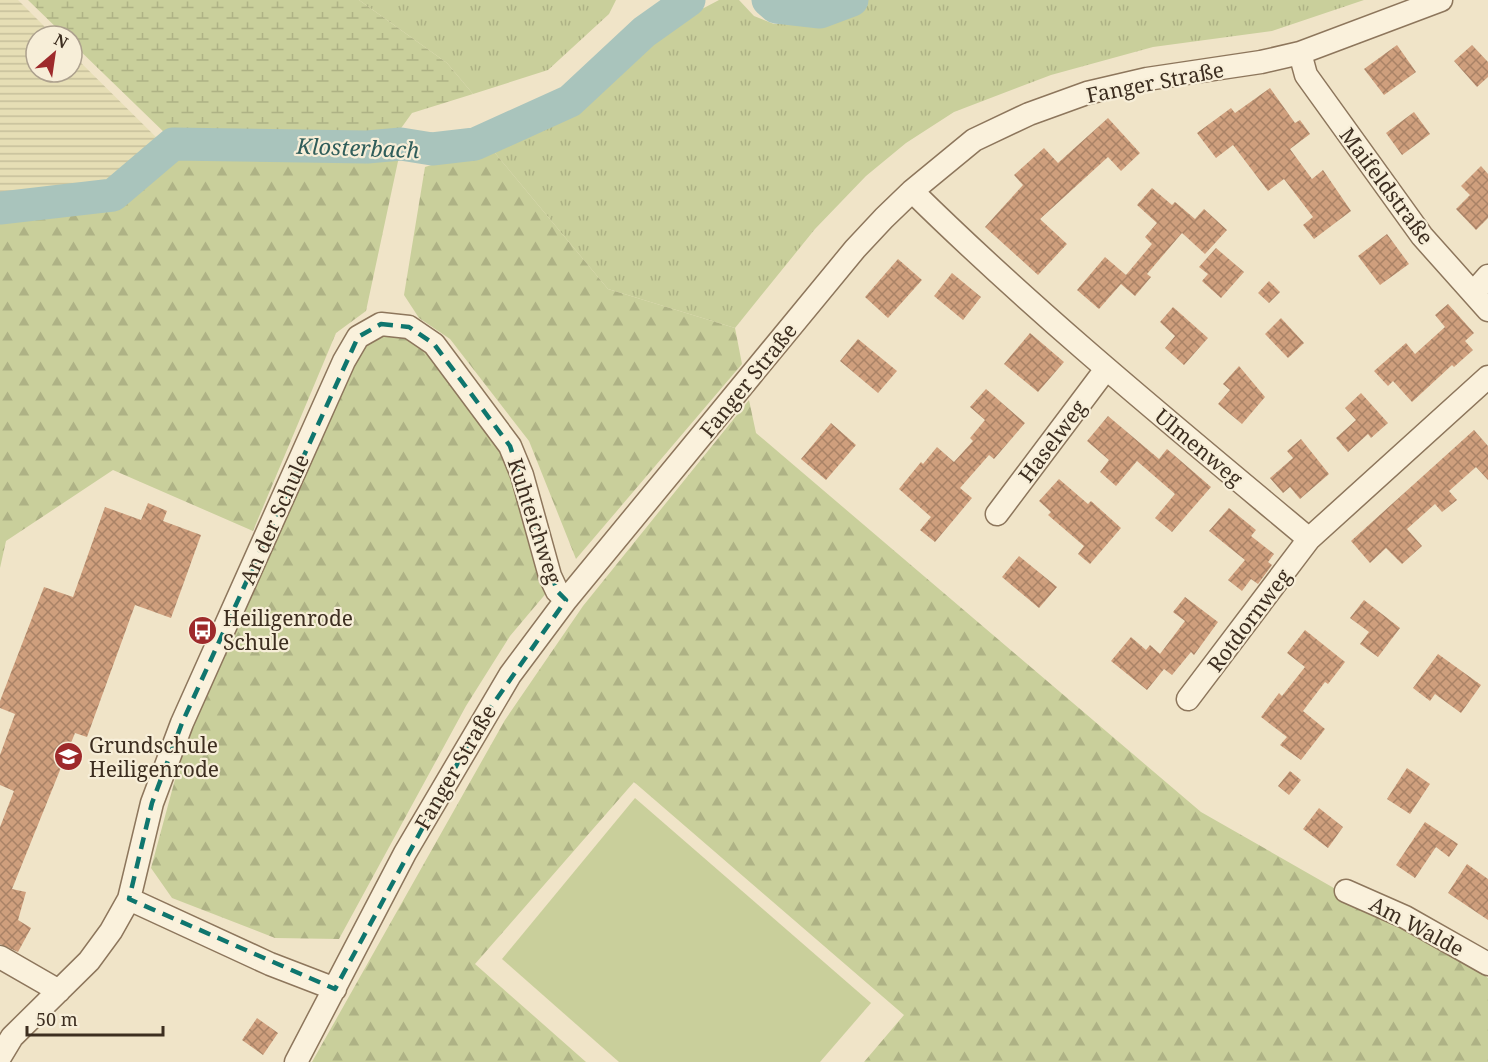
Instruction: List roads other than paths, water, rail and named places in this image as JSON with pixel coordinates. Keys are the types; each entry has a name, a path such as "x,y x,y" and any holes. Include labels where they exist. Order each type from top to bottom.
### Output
{"street":[{"name":"Fanger Straße","path":"296,1062 405,853 479,724 510,675 566,600 855,249 912,192 974,140 1029,114 1087,93 1147,79 1261,62 1300,53 1441,0"},
{"name":"Maifeldstraße","path":"1300,53 1306,75 1326,104 1422,236 1480,301"},
{"name":"Ulmenweg","path":"912,192 969,247 1106,369 1308,539"},
{"path":"1480,301 1488,276"},
{"name":"Kuhteichweg","path":"381,324 409,327 434,344 510,446 522,475 550,576 557,591 566,600"},
{"name":"An der Schule","path":"0,1057 6,1034 59,991 89,961 111,931 129,899 152,803 182,723 345,361 358,337 381,324"},
{"name":"Haselweg","path":"997,514 1106,369"},
{"path":"1308,539 1488,377"},
{"name":"Rotdornweg","path":"1188,699 1308,539"},
{"name":"Am Walde","path":"1346,891 1405,917 1488,964"},
{"path":"129,899 270,964 335,989"},
{"path":"0,957 59,991"}],"waterway":[{"name":"Klosterbach","path":"0,208 113,195 173,144 367,147 401,144 432,149 475,144 570,101 644,32 689,0"},
{"name":"Klosterbach","path":"768,0 776,7 820,12 852,0"}],"place":[{"name":"Heiligenrode Schule","path":"202,630"},
{"name":"Grundschule Heiligenrode","path":"68,757"}]}
